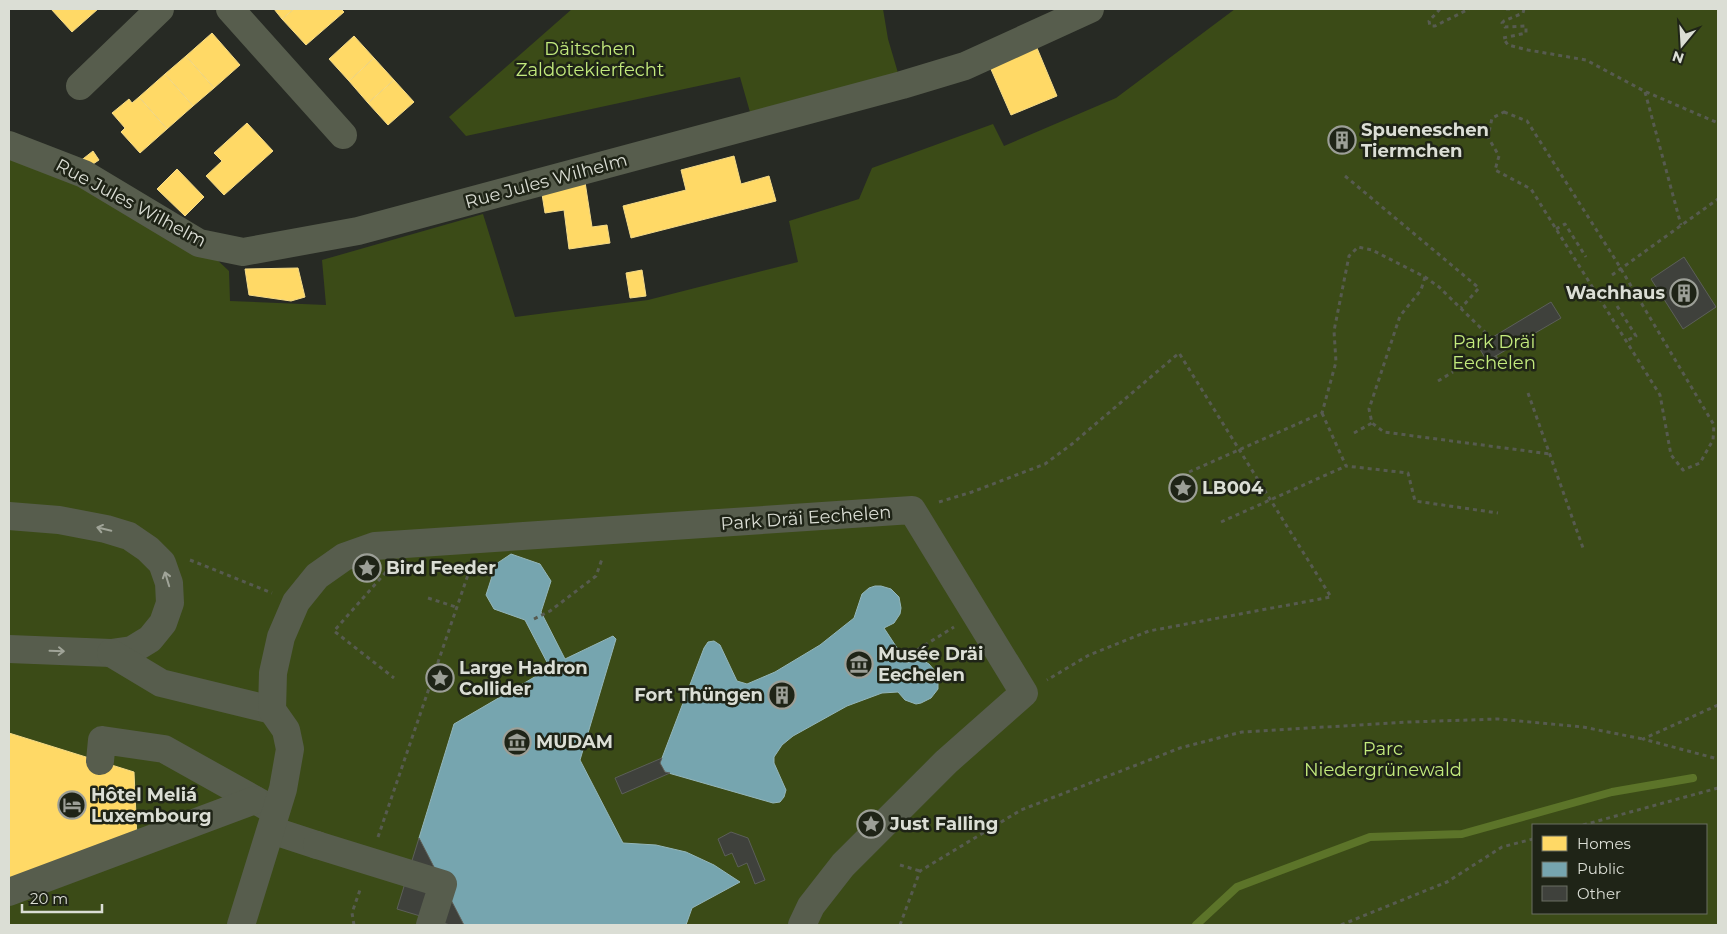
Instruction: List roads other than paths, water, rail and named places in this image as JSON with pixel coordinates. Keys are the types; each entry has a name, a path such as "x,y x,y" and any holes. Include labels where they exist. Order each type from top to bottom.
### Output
{"street":[{"path":"80,86 160,9"},
{"path":"230,9 342,135"},
{"name":"Rue Jules Wilhelm","path":"9,144 84,174 199,243 243,252 358,231 902,85 964,66 1090,9"},
{"name":"Park Dräi Eechelen","path":"272,710 273,673 281,637 296,602 317,576 344,557 376,546 612,532 912,510 1024,694 946,762 843,865 811,906 802,925"},
{"path":"9,516 59,520 106,529 129,536 148,549 162,563 170,583 170,603 163,623 150,639 132,650 111,653 9,649"},
{"path":"111,653 162,683 272,710 286,730 290,749 284,789 268,814 234,925"},
{"path":"100,761 102,740 164,749 317,845 443,884 430,925"},
{"path":"9,892 268,814"}],"waterway":[{"path":"1196,925 1237,887 1370,837 1462,834 1612,792 1693,778"}],"place":[{"name":"Spueneschen Tiermchen","path":"1342,140"},
{"name":"Wachhaus","path":"1684,293"},
{"name":"LB004","path":"1183,488"},
{"name":"Bird Feeder","path":"367,568"},
{"name":"Musée Dräi Eechelen","path":"859,664"},
{"name":"Large Hadron Collider","path":"440,678"},
{"name":"Fort Thüngen","path":"782,695"},
{"name":"MUDAM","path":"517,742"},
{"name":"Hôtel Meliá Luxembourg","path":"72,805"},
{"name":"Just Falling","path":"871,824"}],"park label":[{"name":"Däitschen Zaldotekierfecht","path":"590,59"},
{"name":"Parc Niedergrünewald","path":"1383,760"}]}
